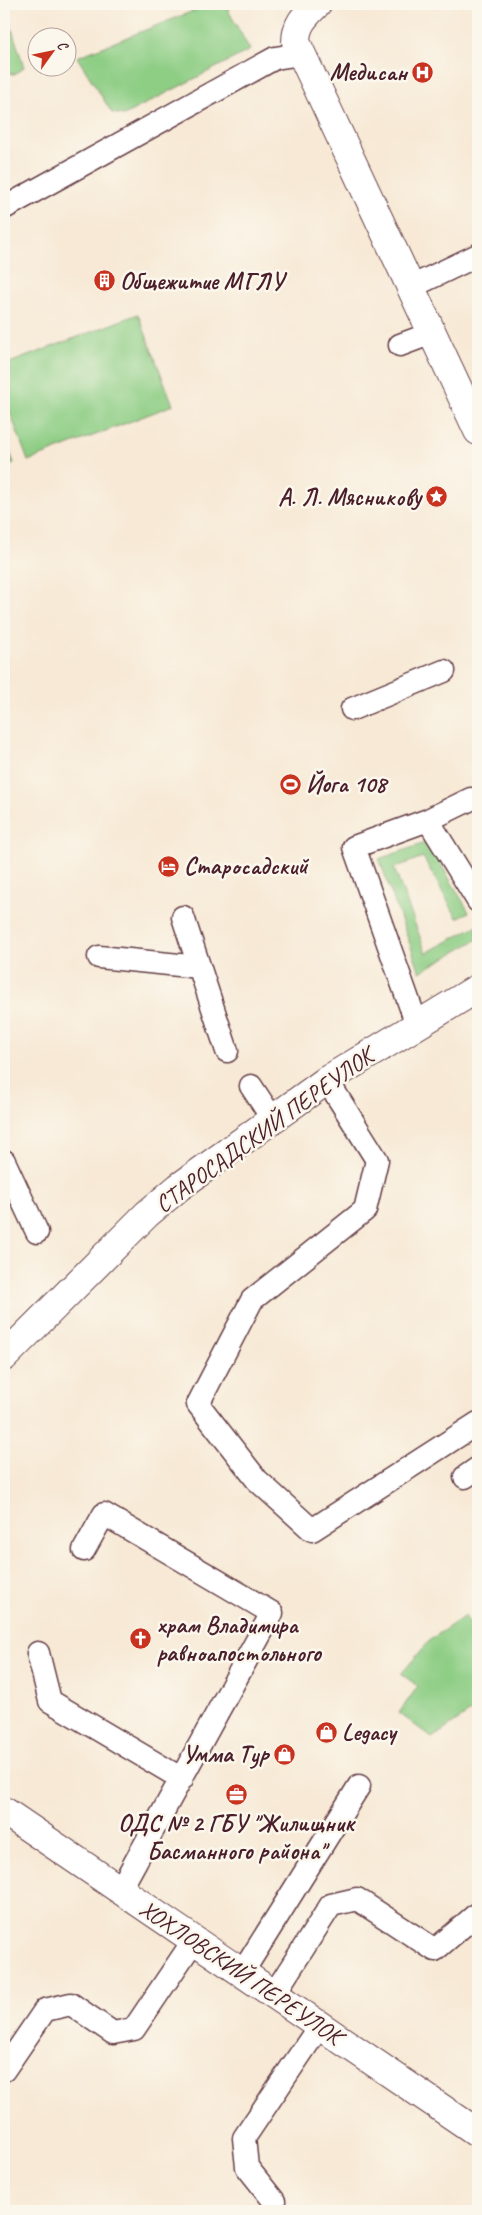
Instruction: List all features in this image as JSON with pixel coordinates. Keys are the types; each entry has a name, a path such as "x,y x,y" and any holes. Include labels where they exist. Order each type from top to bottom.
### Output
{"street":[{"path":"316,4 300,22 296,32 296,42 478,430"},
{"name":"СТАРОСАДСКИЙ ПЕРЕУЛОК","path":"4,1357 147,1214 272,1118 327,1080 478,988"},
{"name":"ХОХЛОВСКИЙ ПЕРЕУЛОК","path":"4,1811 477,2130"}],"lane":[{"path":"4,208 275,58 301,54"},
{"path":"411,287 478,255"},
{"path":"400,345 432,333"},
{"path":"352,709 444,671"},
{"path":"417,1025 354,847 428,820 471,799"},
{"path":"428,820 478,901"},
{"path":"184,917 227,1052"},
{"path":"99,957 199,967"},
{"path":"327,1080 377,1160 365,1210 252,1300 198,1404 257,1480 312,1530 478,1423"},
{"path":"251,1086 272,1118"},
{"path":"4,1161 37,1232"},
{"path":"84,1550 104,1514 272,1613 120,1890"},
{"path":"38,1653 50,1701 182,1779"},
{"path":"242,1973 359,1786"},
{"path":"274,1994 331,1905 357,1899 435,1950 478,1913"},
{"path":"4,2070 45,2010 71,2004 113,2032 134,2029 194,1940"},
{"path":"274,2201 247,2167 244,2138 320,2025"}],"green space":[{"path":"4,4 24,67 15,74 4,73"},
{"path":"211,4 230,4 228,10 250,50 124,115 112,113 78,57"},
{"path":"138,314 173,405 28,461 4,396 4,365"},
{"path":"4,437 14,463 4,467"},
{"path":"428,842 469,912 457,918 423,857 394,868 426,953 476,926 478,939 420,972 379,859"},
{"path":"465,1616 478,1636 478,1707 432,1738 399,1713 418,1686 401,1674 431,1639"}],"place":[{"name":"Медисан","path":"423,72"},
{"name":"Общежитие МГЛУ","path":"104,281"},
{"name":"А. Л. Мясникову","path":"437,497"},
{"name":"Йога 108","path":"290,784"},
{"name":"Старосадский","path":"168,866"},
{"name":"храм Владимира равноапостольного","path":"141,1639"},
{"name":"Legacy","path":"326,1732"},
{"name":"Умма Тур","path":"285,1754"},
{"name":"ОДС № 2 ГБУ \"Жилищник Басманного района\"","path":"236,1794"}]}
